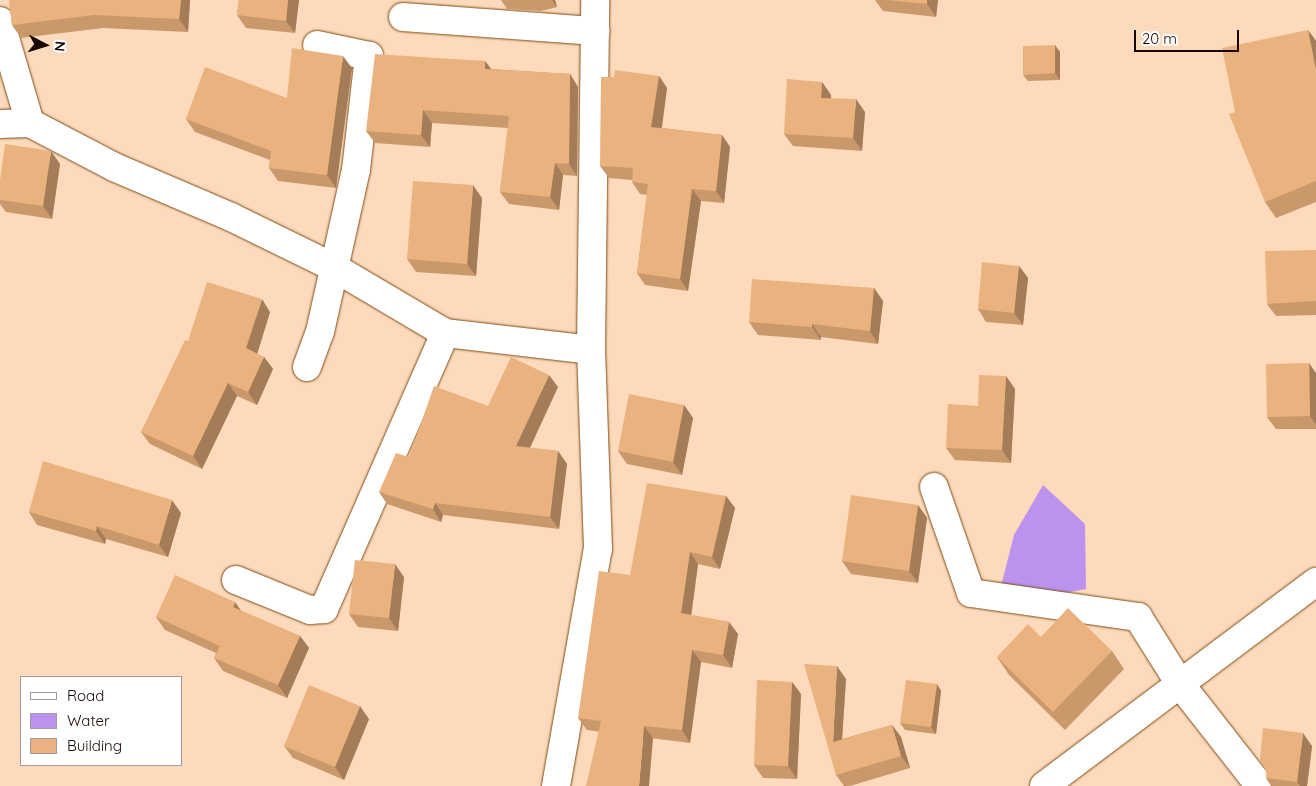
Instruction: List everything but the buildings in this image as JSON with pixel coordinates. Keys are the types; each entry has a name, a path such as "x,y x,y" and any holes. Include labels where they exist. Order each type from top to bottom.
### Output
{"street":[{"path":"556,786 598,549 592,350 595,0"},
{"path":"403,17 595,31"},
{"path":"0,21 30,123"},
{"path":"307,367 320,332 356,170 369,56 316,44"},
{"path":"0,124 30,123 114,166 231,217 335,268 445,333 592,350"},
{"path":"236,580 310,610 324,609 445,333"},
{"path":"934,487 971,593 1138,617 1180,684 1260,786"},
{"path":"1044,786 1316,582"}],"water":[{"path":"1043,485 1085,524 1086,589 996,606 1014,535"}]}
